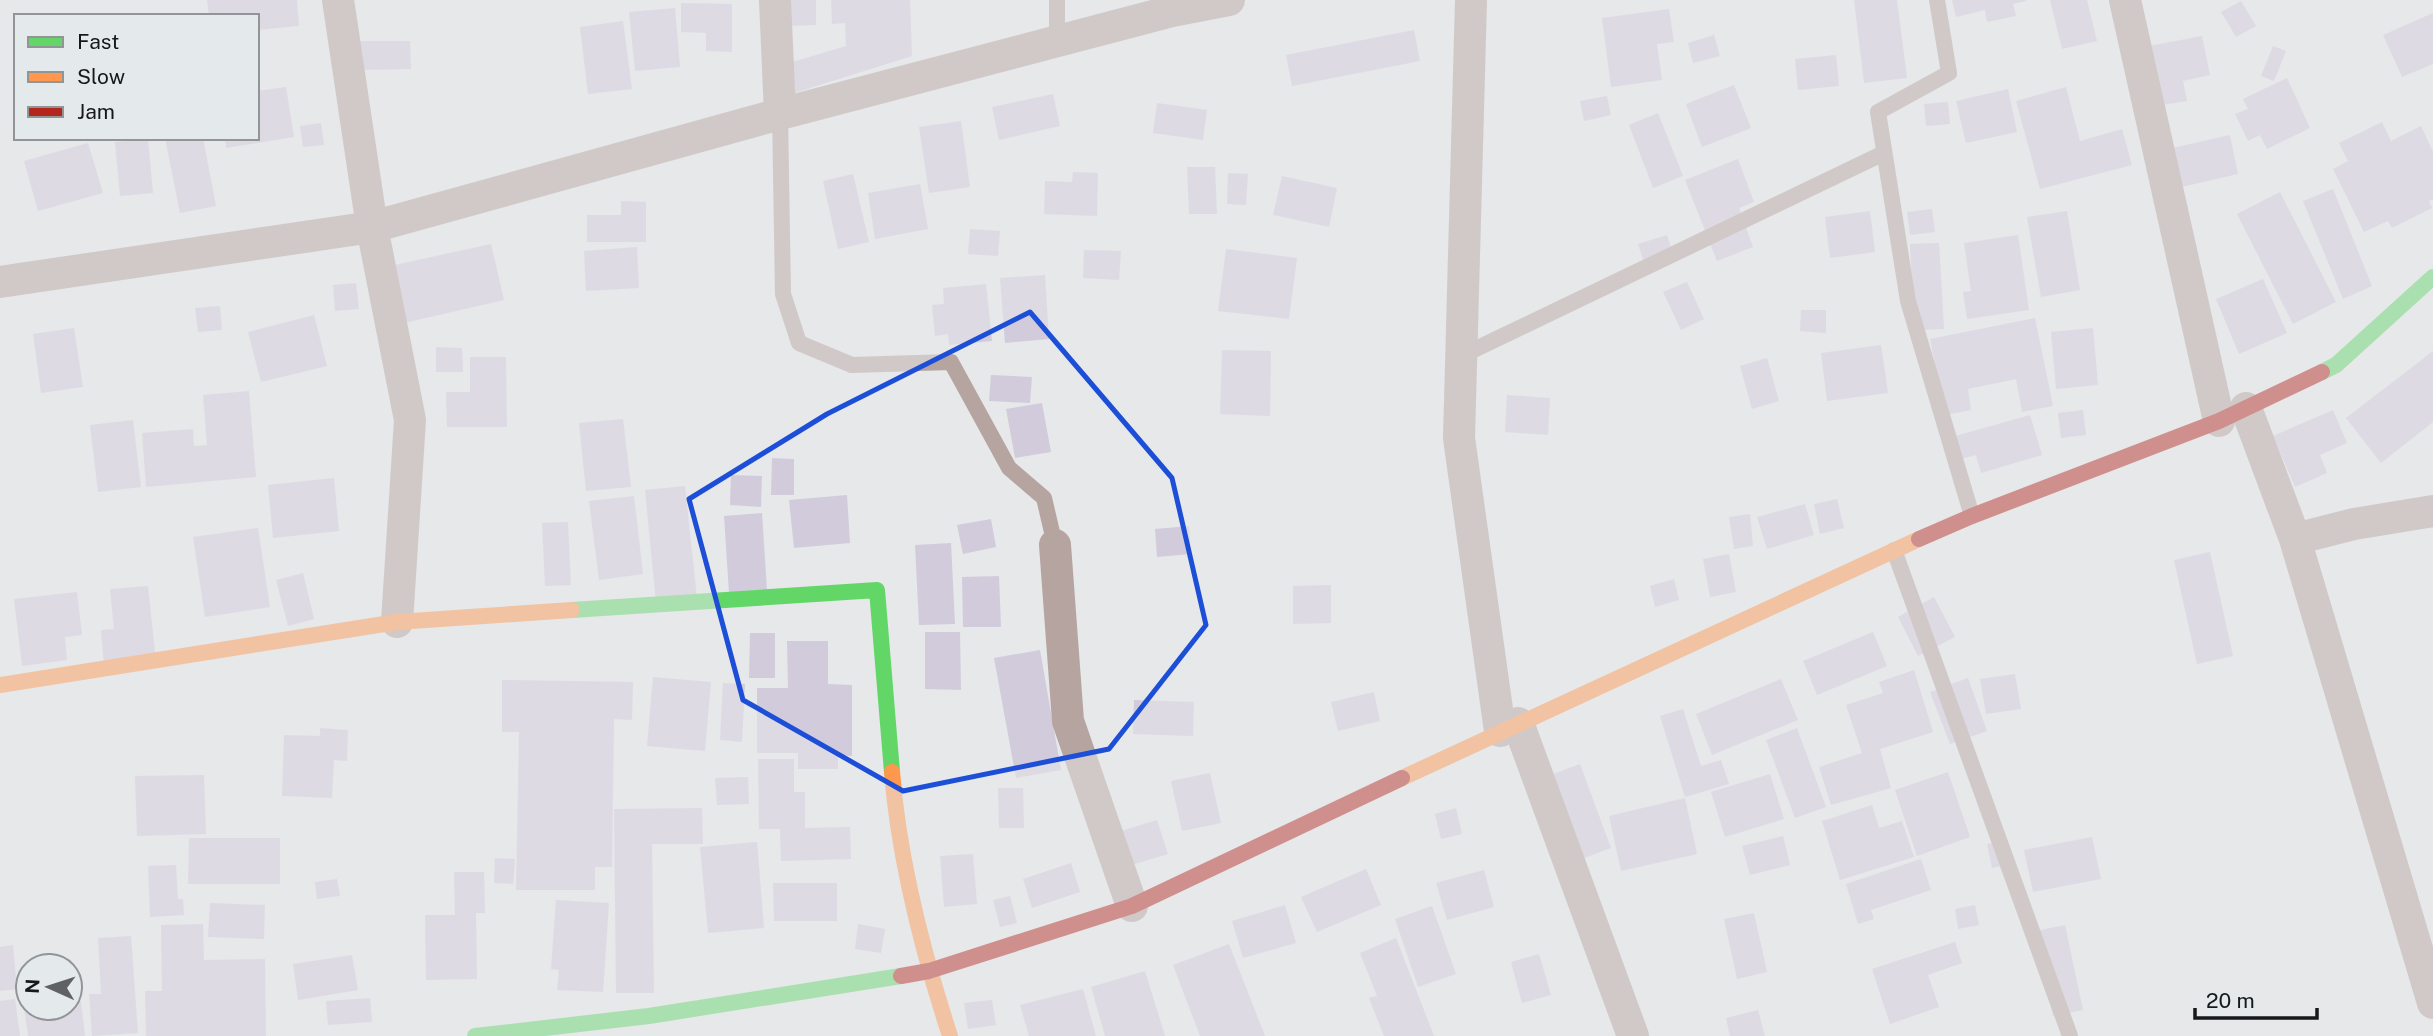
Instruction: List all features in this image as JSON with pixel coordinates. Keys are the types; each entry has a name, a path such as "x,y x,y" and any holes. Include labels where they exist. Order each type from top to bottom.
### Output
{"street":[{"path":"338,0 372,226 410,420 397,622"},
{"path":"775,0 780,114"},
{"path":"0,282 372,226 780,114 1172,11 1229,0"},
{"path":"1471,0 1459,438 1509,727 1633,1036"},
{"path":"2125,0 2232,414 2295,539 2433,1003"},
{"path":"475,1036 649,1016 929,971 1132,905 1509,727 1894,550 1972,516 2232,414 2336,365 2433,277"},
{"path":"2295,539 2354,524 2433,511"},
{"path":"1055,545 1068,721 1132,905"},
{"path":"0,685 397,622 877,590 896,822 929,971 950,1036"}],"lane":[{"path":"1057,0 1058,41"},
{"path":"1937,0 1949,73 1878,112 1908,301 1972,516"},
{"path":"780,114 783,294 799,343 852,365 951,362 1009,468 1044,498 1055,545"},
{"path":"1461,356 1884,153"},
{"path":"1894,550 2070,1036"},
{"path":"649,1016 650,1036"}],"highlighted area":[{"path":"1030,312 1172,478 1206,625 1109,749 903,791 743,700 689,499 827,414"}],"building":[{"path":"207,0 297,0 299,26 259,30 259,14 209,14"},
{"path":"785,0 816,0 816,25 785,26"},
{"path":"831,0 910,0 912,56 788,95 779,66 846,46 845,23 832,24"},
{"path":"1854,0 1897,0 1907,78 1864,83"},
{"path":"1952,0 2026,1 2013,4 2016,16 1987,22 1985,10 1956,17"},
{"path":"2050,0 2087,0 2097,41 2062,49"},
{"path":"2241,1 2256,26 2236,37 2221,12"},
{"path":"681,3 732,4 732,52 706,51 706,33 681,32"},
{"path":"675,8 680,67 635,71 629,12"},
{"path":"1669,9 1674,42 1657,44 1662,80 1611,87 1602,18"},
{"path":"2433,13 2433,64 2402,77 2383,35"},
{"path":"623,21 632,89 588,94 580,27"},
{"path":"1414,30 1420,61 1292,86 1286,55"},
{"path":"1714,35 1720,56 1693,63 1688,43"},
{"path":"2202,36 2210,75 2183,81 2187,101 2156,106 2144,47"},
{"path":"355,41 410,41 411,69 355,70"},
{"path":"2273,46 2286,51 2274,81 2261,76"},
{"path":"1836,55 1839,86 1798,90 1795,59"},
{"path":"2287,78 2310,128 2267,149 2260,135 2248,141 2235,114 2248,109 2243,99"},
{"path":"1734,85 1751,128 1702,147 1686,104"},
{"path":"286,87 294,137 226,148 225,140 259,140 259,91"},
{"path":"2066,87 2080,141 2122,129 2132,165 2040,189 2016,101"},
{"path":"2008,89 2017,132 1966,143 1956,101"},
{"path":"1053,94 1060,126 999,140 992,107"},
{"path":"1607,96 1611,115 1584,121 1580,101"},
{"path":"1948,102 1950,124 1926,126 1924,104"},
{"path":"1157,103 1207,110 1203,140 1153,133"},
{"path":"1658,113 1683,176 1653,188 1629,125"},
{"path":"961,121 970,187 929,193 919,127"},
{"path":"2382,122 2391,141 2421,126 2433,152 2433,199 2429,201 2432,208 2392,228 2388,221 2364,232 2333,169 2348,161 2339,143"},
{"path":"321,123 324,145 303,147 300,126"},
{"path":"2230,135 2238,174 2177,188 2168,149"},
{"path":"148,140 153,193 120,196 115,142"},
{"path":"165,140 203,140 216,206 180,213"},
{"path":"88,143 103,193 38,211 24,161"},
{"path":"1738,159 1754,202 1739,208 1753,247 1717,261 1685,180"},
{"path":"1187,167 1215,167 1217,214 1189,214"},
{"path":"1073,172 1098,173 1097,216 1044,214 1045,181 1072,182"},
{"path":"1228,173 1248,174 1246,205 1227,204"},
{"path":"853,174 869,242 838,249 823,181"},
{"path":"1282,176 1337,188 1329,227 1273,215"},
{"path":"920,184 928,229 875,239 868,193"},
{"path":"2333,189 2372,286 2343,299 2303,201"},
{"path":"2280,192 2336,302 2293,324 2237,214"},
{"path":"621,201 646,202 646,242 587,242 587,215 621,215"},
{"path":"1932,209 1935,232 1910,235 1907,212"},
{"path":"1870,211 1875,252 1830,258 1825,217"},
{"path":"2067,211 2080,290 2041,297 2027,217"},
{"path":"970,229 1000,231 998,256 968,254"},
{"path":"1667,235 1675,260 1646,269 1638,244"},
{"path":"2018,235 2029,310 1967,319 1963,292 1971,291 1964,243"},
{"path":"1939,243 1944,329 1914,330 1910,244"},
{"path":"491,244 504,300 404,323 390,266"},
{"path":"637,247 639,288 586,291 584,251"},
{"path":"1226,249 1297,258 1289,319 1218,311"},
{"path":"1084,250 1121,251 1119,280 1083,278"},
{"path":"1045,275 1049,339 1005,343 1000,278"},
{"path":"2263,279 2287,333 2239,354 2216,299"},
{"path":"1687,282 1704,319 1681,330 1663,292"},
{"path":"356,283 359,309 335,311 333,285"},
{"path":"986,284 992,341 949,345 948,334 935,336 932,305 944,304 943,288"},
{"path":"220,306 222,330 198,332 195,308"},
{"path":"1801,310 1826,310 1826,333 1800,331"},
{"path":"314,315 327,366 261,382 248,332"},
{"path":"2035,318 2053,406 2022,412 2016,379 1968,389 1971,410 1945,415 1930,339"},
{"path":"74,328 83,387 41,393 33,334"},
{"path":"2093,328 2098,385 2056,389 2051,332"},
{"path":"1881,345 1888,393 1827,401 1821,353"},
{"path":"436,347 462,348 463,372 436,372"},
{"path":"1222,350 1271,351 1270,416 1220,414"},
{"path":"2433,351 2433,422 2381,463 2346,418"},
{"path":"470,357 506,357 507,427 447,427 446,392 470,392"},
{"path":"1767,358 1779,401 1752,409 1740,366"},
{"path":"991,375 1032,377 1030,403 989,401"},
{"path":"249,391 256,477 146,487 142,433 193,429 194,446 207,445 203,395"},
{"path":"1507,395 1550,398 1548,435 1505,432"},
{"path":"1042,403 1051,452 1015,458 1006,409"},
{"path":"2083,410 2086,435 2061,438 2058,413"},
{"path":"2333,410 2347,443 2320,455 2327,473 2295,487 2273,436"},
{"path":"2030,415 2042,455 1981,473 1976,455 1952,461 1945,439"},
{"path":"623,419 631,487 586,491 579,423"},
{"path":"133,420 141,487 98,492 90,425"},
{"path":"772,458 794,459 794,495 771,495"},
{"path":"731,475 762,476 761,507 730,505"},
{"path":"334,478 339,531 273,538 268,485"},
{"path":"685,486 697,598 656,603 645,490"},
{"path":"847,495 850,543 794,548 789,500"},
{"path":"634,496 643,574 599,580 589,501"},
{"path":"1837,499 1844,528 1820,534 1814,504"},
{"path":"1805,504 1814,535 1767,549 1757,517"},
{"path":"762,513 767,590 729,593 724,516"},
{"path":"1750,514 1753,546 1734,549 1729,517"},
{"path":"991,519 996,547 963,554 957,525"},
{"path":"568,522 571,585 545,586 542,523"},
{"path":"1189,526 1191,554 1157,557 1155,529"},
{"path":"258,528 270,607 205,617 193,537"},
{"path":"951,543 955,624 919,625 915,545"},
{"path":"2210,552 2233,656 2197,664 2174,560"},
{"path":"1729,554 1736,592 1710,597 1703,559"},
{"path":"303,573 314,619 288,626 276,580"},
{"path":"999,576 1001,627 963,627 962,577"},
{"path":"1674,579 1679,600 1655,607 1650,586"},
{"path":"1331,585 1331,623 1293,624 1293,586"},
{"path":"148,586 156,661 104,666 101,630 114,629 110,589"},
{"path":"77,592 82,635 65,637 67,660 22,666 14,599"},
{"path":"1934,597 1955,637 1918,656 1898,617"},
{"path":"925,632 960,632 961,690 925,689"},
{"path":"1873,632 1887,666 1817,695 1803,661"},
{"path":"750,633 775,633 775,678 749,678"},
{"path":"787,641 828,641 828,684 852,685 852,756 838,755 838,769 798,769 798,753 757,753 757,688 788,688"},
{"path":"1040,650 1061,770 1016,778 994,658"},
{"path":"1914,670 1933,732 1880,749 1891,788 1831,805 1819,767 1862,753 1846,705 1883,693 1879,682"},
{"path":"2015,674 2021,709 1986,714 1980,679"},
{"path":"653,677 711,682 705,751 647,746"},
{"path":"1968,678 1987,731 1950,744 1930,692"},
{"path":"1781,679 1798,720 1712,755 1696,714"},
{"path":"502,680 633,682 632,720 614,719 612,867 595,867 595,890 516,890 519,732 502,732"},
{"path":"723,683 745,684 742,742 720,740"},
{"path":"1374,692 1380,721 1338,731 1331,702"},
{"path":"1134,700 1194,702 1193,736 1133,734"},
{"path":"1683,709 1701,766 1721,760 1729,784 1685,797 1660,716"},
{"path":"320,728 348,730 347,761 334,760 332,798 282,796 284,735 320,736"},
{"path":"1797,728 1826,807 1795,818 1766,740"},
{"path":"758,759 794,759 794,792 805,792 805,828 850,827 851,859 781,861 780,829 759,829"},
{"path":"1580,764 1611,848 1584,858 1553,774"},
{"path":"1948,772 1970,837 1917,856 1895,790"},
{"path":"1210,773 1221,823 1182,831 1171,781"},
{"path":"1770,774 1784,819 1725,837 1711,792"},
{"path":"204,775 206,834 137,836 135,776"},
{"path":"748,777 749,804 717,805 715,778"},
{"path":"998,788 1023,788 1024,828 999,828"},
{"path":"1685,798 1697,854 1621,871 1609,816"},
{"path":"1872,805 1879,828 1902,821 1914,857 1840,880 1822,821"},
{"path":"702,808 703,844 652,844 654,993 616,993 614,809"},
{"path":"1456,808 1462,834 1441,839 1435,814"},
{"path":"1157,820 1168,854 1122,868 1111,834"},
{"path":"1783,836 1790,865 1750,875 1742,846"},
{"path":"2092,837 2101,879 2033,892 2024,850"},
{"path":"189,838 280,838 280,884 188,884"},
{"path":"2003,841 2007,865 1992,868 1987,844"},
{"path":"757,842 764,928 708,933 700,847"},
{"path":"973,854 977,904 944,907 940,856"},
{"path":"495,858 515,859 513,884 494,883"},
{"path":"1921,859 1931,890 1871,910 1874,919 1858,924 1846,884"},
{"path":"1071,863 1080,892 1032,908 1023,879"},
{"path":"176,865 178,899 183,899 184,915 150,917 148,866"},
{"path":"1366,869 1381,905 1317,932 1301,897"},
{"path":"1484,870 1494,907 1447,920 1436,883"},
{"path":"454,872 484,872 485,913 476,913 477,979 426,980 425,915 455,915"},
{"path":"337,879 340,896 317,899 315,882"},
{"path":"773,883 837,883 837,921 774,921"},
{"path":"1010,896 1017,923 1000,927 993,900"},
{"path":"556,900 609,903 603,992 557,990 559,970 551,969"},
{"path":"210,903 265,905 264,939 208,937"},
{"path":"1285,905 1296,943 1243,958 1232,921"},
{"path":"1975,905 1979,925 1958,929 1955,909"},
{"path":"1432,906 1456,974 1418,987 1395,919"},
{"path":"1754,913 1767,972 1737,979 1724,919"},
{"path":"203,924 204,960 265,959 266,1036 146,1036 145,991 162,991 161,925"},
{"path":"858,924 885,929 881,953 855,949"},
{"path":"2065,925 2083,1010 2053,1016 2036,931"},
{"path":"131,936 138,1033 92,1036 89,994 101,994 98,938"},
{"path":"1396,938 1434,1036 1384,1036 1369,998 1377,996 1360,953"},
{"path":"1955,942 1962,963 1928,975 1939,1007 1890,1024 1872,969"},
{"path":"1229,944 1265,1036 1200,1036 1173,965"},
{"path":"13,945 14,989 0,991 0,947"},
{"path":"1539,954 1551,995 1522,1003 1511,962"},
{"path":"352,955 358,990 298,1000 293,964"},
{"path":"1145,971 1165,1036 1105,1036 1091,987"},
{"path":"1083,989 1096,1036 1029,1036 1020,1005"},
{"path":"370,998 372,1022 328,1025 326,1001"},
{"path":"14,999 14,1022 18,1022 20,1036 0,1036 0,1001"},
{"path":"992,1000 996,1025 968,1029 964,1003"},
{"path":"1758,1010 1765,1036 1730,1036 1726,1018"},
{"path":"26,1022 83,1022 85,1036 28,1036"}],"traffic: fast":[{"path":"2322,372 2336,365 2433,277"},
{"path":"572,610 877,590 892,772"},
{"path":"475,1036 649,1016 901,976"}],"traffic: slow":[{"path":"1402,778 1919,539"},
{"path":"0,685 397,622 572,610"},
{"path":"892,772 900,839 913,905 950,1036"}],"traffic: jam":[{"path":"1919,539 2219,421 2322,372"},
{"path":"901,976 929,971 1132,906 1402,778"}]}
